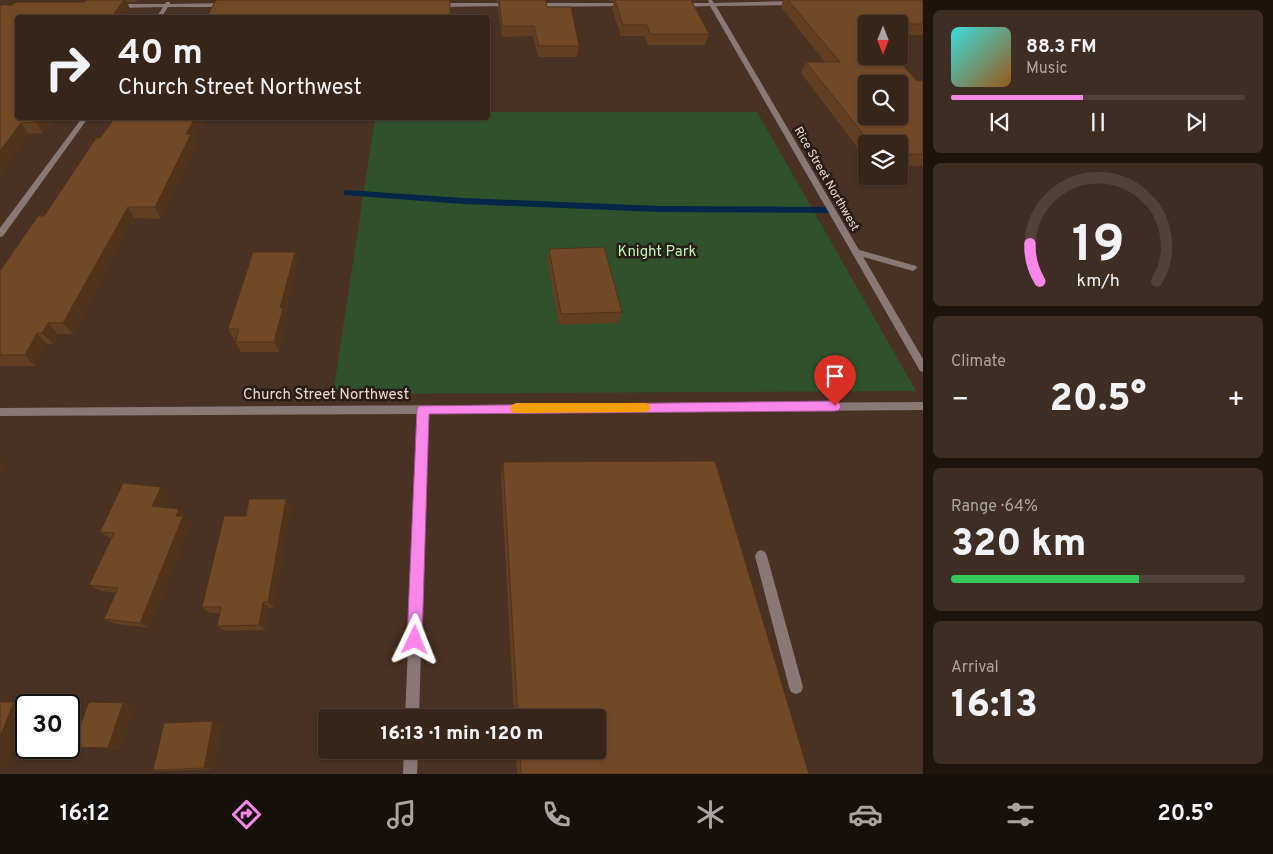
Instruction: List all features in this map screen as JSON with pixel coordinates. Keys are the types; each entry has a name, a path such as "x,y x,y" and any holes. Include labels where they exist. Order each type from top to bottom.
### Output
{"street":[{"path":"160,15 170,0"},
{"path":"673,5 711,2 799,3"},
{"name":"Rice Street Northwest","path":"711,2 922,365"},
{"path":"436,5 446,3 515,5"},
{"path":"109,6 236,5"},
{"path":"525,5 634,5"},
{"path":"0,234 84,120"},
{"path":"856,252 913,268"},
{"name":"Church Street Northwest","path":"0,412 923,406"},
{"path":"412,709 423,409"},
{"path":"761,556 796,687"},
{"path":"410,774 411,759"}],"green space":[{"name":"Knight Park","path":"490,112 757,112 916,391 333,394 375,120 490,120"}],"building":[{"path":"87,0 124,0 113,15 15,15 15,120 37,120 35,122 21,123 0,151 0,5 12,5 16,2 85,2"},
{"path":"216,0 450,0 450,15 208,15"},
{"path":"499,0 546,0 547,7 571,7 579,46 539,46 534,26 502,26"},
{"path":"615,0 691,0 709,34 650,34 647,25 623,25"},
{"path":"788,0 923,0 923,24 908,24 908,15 858,15 858,65 903,65 917,81 923,80 923,154 908,154 908,135 864,135 806,62 840,62"},
{"path":"114,120 194,120 186,134 191,134 155,207 128,207 63,323 48,323 42,333 37,333 25,355 0,355 0,271 38,216 44,216 96,138 100,138"},
{"path":"604,247 622,312 561,314 549,249"},
{"path":"253,252 295,252 280,308 283,308 274,342 235,342 239,329 228,329"},
{"path":"715,461 809,774 521,774 520,759 606,759 606,709 517,709 503,462"},
{"path":"123,483 161,487 152,506 179,509 176,516 183,516 140,623 104,619 118,588 89,585 114,533 100,532"},
{"path":"249,499 286,499 268,602 263,602 259,625 217,626 221,607 202,607 224,516 246,516"},
{"path":"0,702 14,702 0,737"},
{"path":"89,702 123,703 108,748 80,747 80,726"},
{"path":"213,721 204,768 153,770 164,723"}],"waterway":[{"path":"347,193 463,201 659,209 831,210"}],"slow traffic":[{"path":"516,408 645,407"}],"route":[{"path":"415,640 423,409 835,406"}]}
